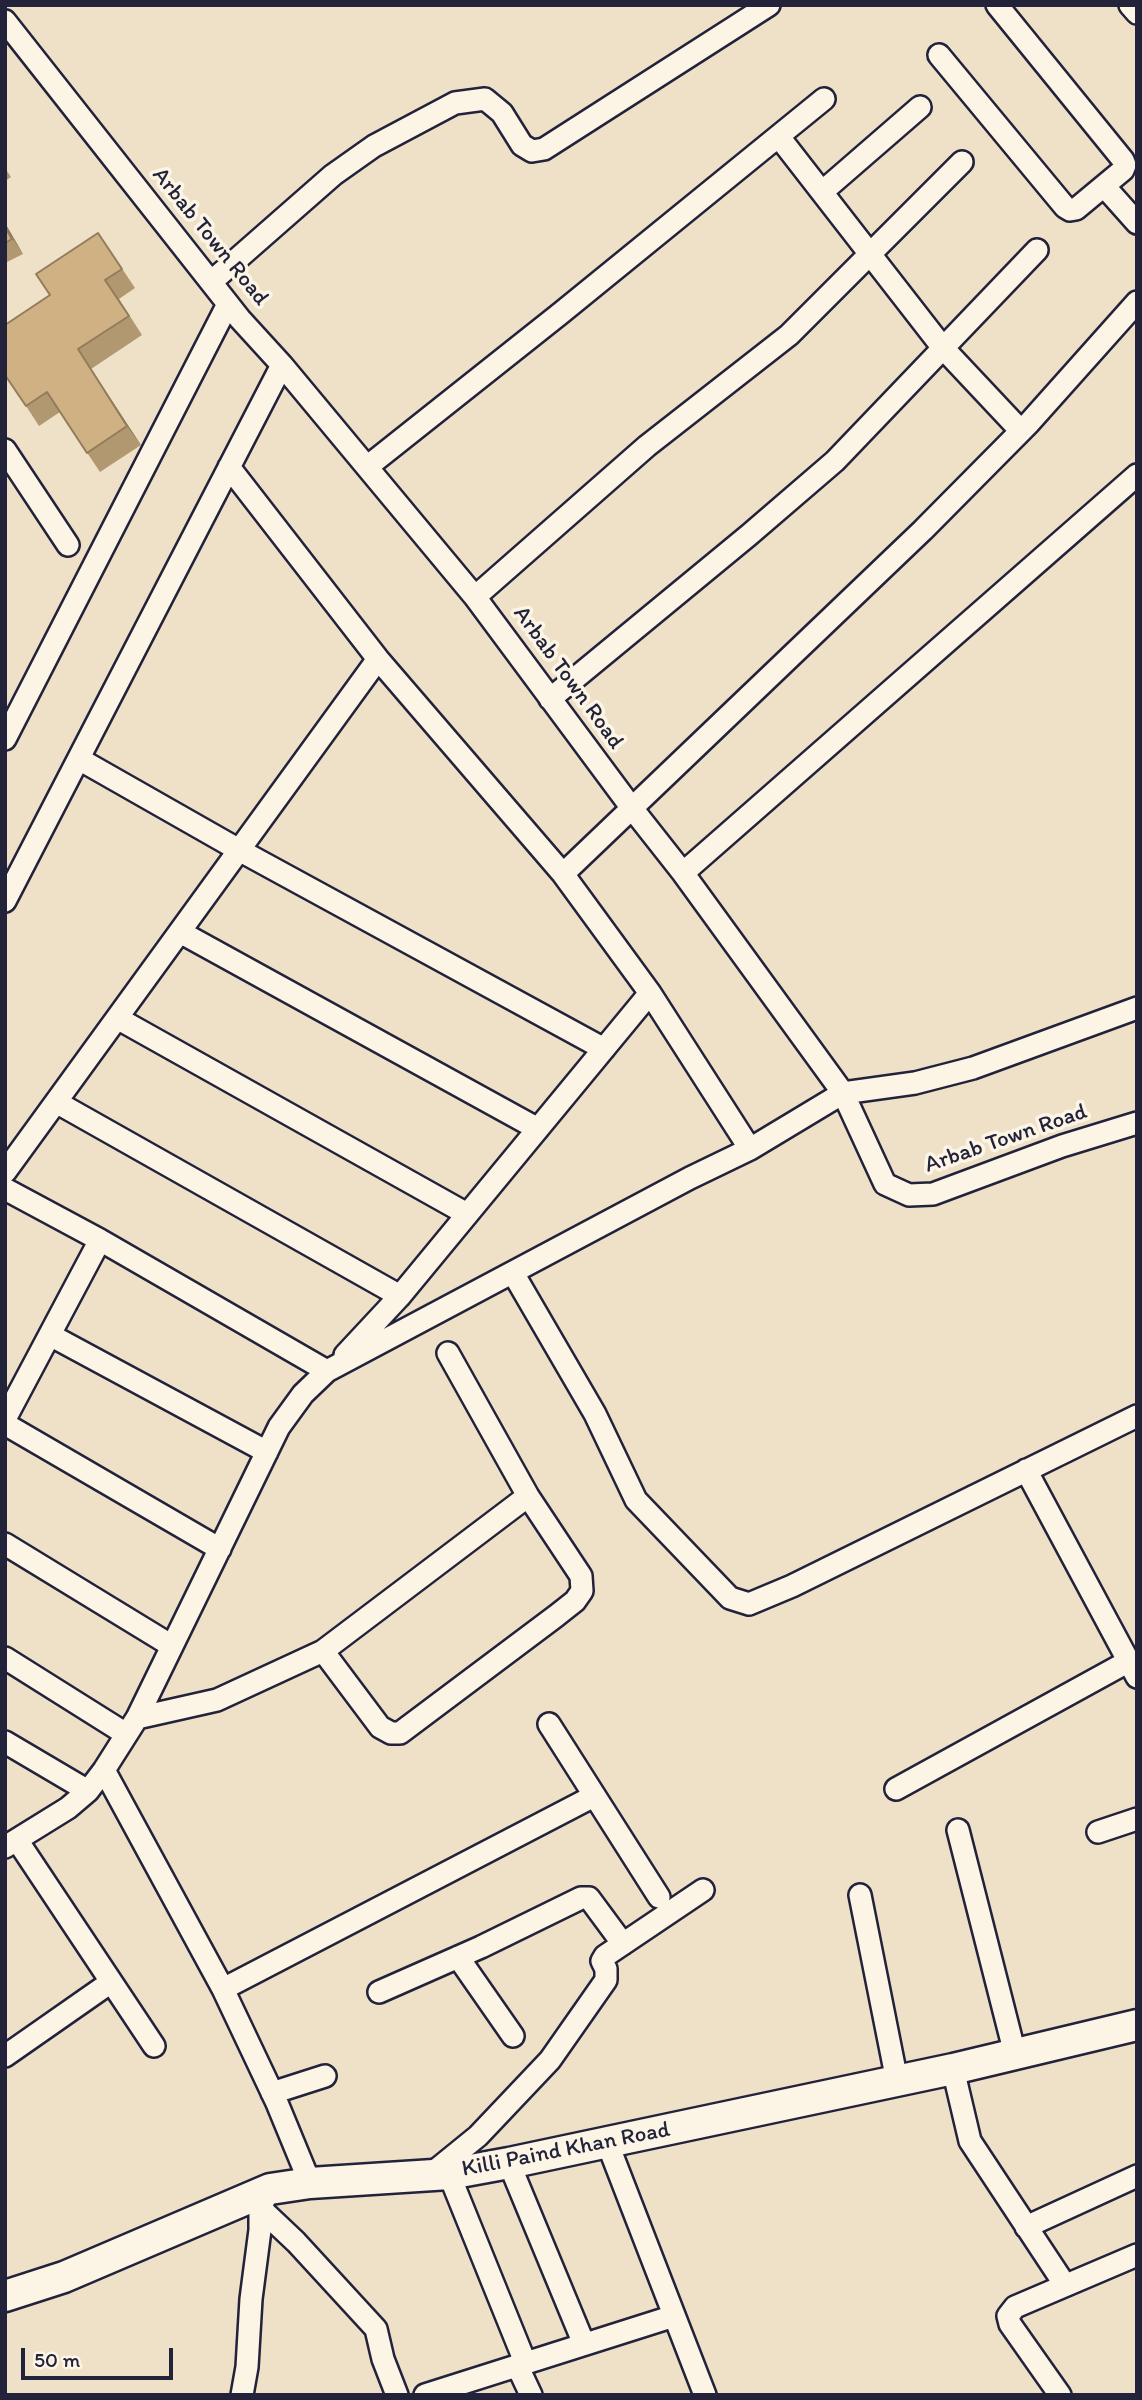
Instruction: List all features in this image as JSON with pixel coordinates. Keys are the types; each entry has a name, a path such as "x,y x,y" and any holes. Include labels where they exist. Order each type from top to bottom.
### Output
{"street":[{"path":"211,282 333,176 374,146 455,103 485,99 502,113 522,145 532,151 544,149 769,5"},
{"path":"939,55 1065,208 1076,209 1123,170 1123,160 997,5"},
{"path":"1130,5 1137,13"},
{"name":"Arbab Town Road","path":"5,21 228,304 475,597 683,873 844,1093 886,1184 909,1195 933,1194 1062,1146 1137,1123"},
{"path":"367,467 551,322 824,99"},
{"path":"822,192 920,107"},
{"path":"779,136 943,348 1021,431"},
{"path":"475,597 647,446 789,335 962,162"},
{"path":"1104,186 1137,223"},
{"path":"550,699 835,461 1037,250"},
{"path":"562,874 923,530 1021,431 1137,302"},
{"path":"5,739 228,304"},
{"path":"5,901 282,365"},
{"path":"5,450 68,545"},
{"path":"229,467 378,659 562,874 650,993 750,1149"},
{"path":"683,873 1137,475"},
{"path":"5,1172 378,659"},
{"path":"79,759 239,850 604,1049"},
{"path":"180,932 538,1129"},
{"path":"154,2046 111,1982 8,1845 68,1808 88,1791 104,1770 132,1726 279,1427 303,1394 400,1296 650,993"},
{"path":"331,1368 750,1149 844,1093 915,1083 973,1068 1137,1007"},
{"path":"117,1018 467,1214"},
{"path":"56,1102 400,1296"},
{"path":"5,1189 331,1368"},
{"path":"100,1240 50,1335 13,1384 5,1422 220,1549"},
{"path":"513,1273 595,1414 636,1500 730,1598 749,1604 792,1586 1137,1416"},
{"path":"50,1335 267,1452"},
{"path":"323,1651 380,1727 391,1733 400,1733 556,1616 575,1601 582,1591 581,1576 528,1496 448,1353"},
{"path":"896,1789 1133,1669 1026,1470"},
{"path":"5,1658 132,1726 217,1700 323,1651 528,1496"},
{"path":"5,1545 172,1646"},
{"path":"549,1724 659,1896"},
{"path":"5,1742 88,1791"},
{"path":"104,1770 223,1989 272,2092 310,2183"},
{"path":"223,1989 594,1796"},
{"path":"1098,1832 1137,1819"},
{"path":"958,1829 1014,2054"},
{"path":"531,2395 521,2363 439,2174 550,2060 606,1980 606,1969 602,1961 605,1956 703,1890"},
{"path":"860,1895 897,2081"},
{"path":"379,1992 586,1897 623,1944"},
{"path":"458,1956 513,2036"},
{"path":"5,2056 111,1982"},
{"name":"Killi Paind Khan Road","path":"5,2296 64,2277 310,2183 439,2174 509,2163 953,2069 1137,2025"},
{"path":"953,2069 970,2141 1065,2285"},
{"path":"272,2092 325,2076"},
{"path":"607,2142 705,2395"},
{"path":"509,2163 583,2344"},
{"path":"1026,2227 1137,2176"},
{"path":"242,2395 247,2367 251,2299 265,2199"},
{"path":"265,2199 296,2242 376,2329 383,2359 397,2395"},
{"path":"1060,2395 1010,2324 1008,2316 1015,2307 1137,2255"},
{"path":"425,2395 674,2316"}],"building":[{"path":"5,227 12,239 5,243"},
{"path":"98,233 122,269 105,280 129,316 78,349 127,426 87,453 47,392 26,406 5,375 5,325 50,295 36,274"}]}
